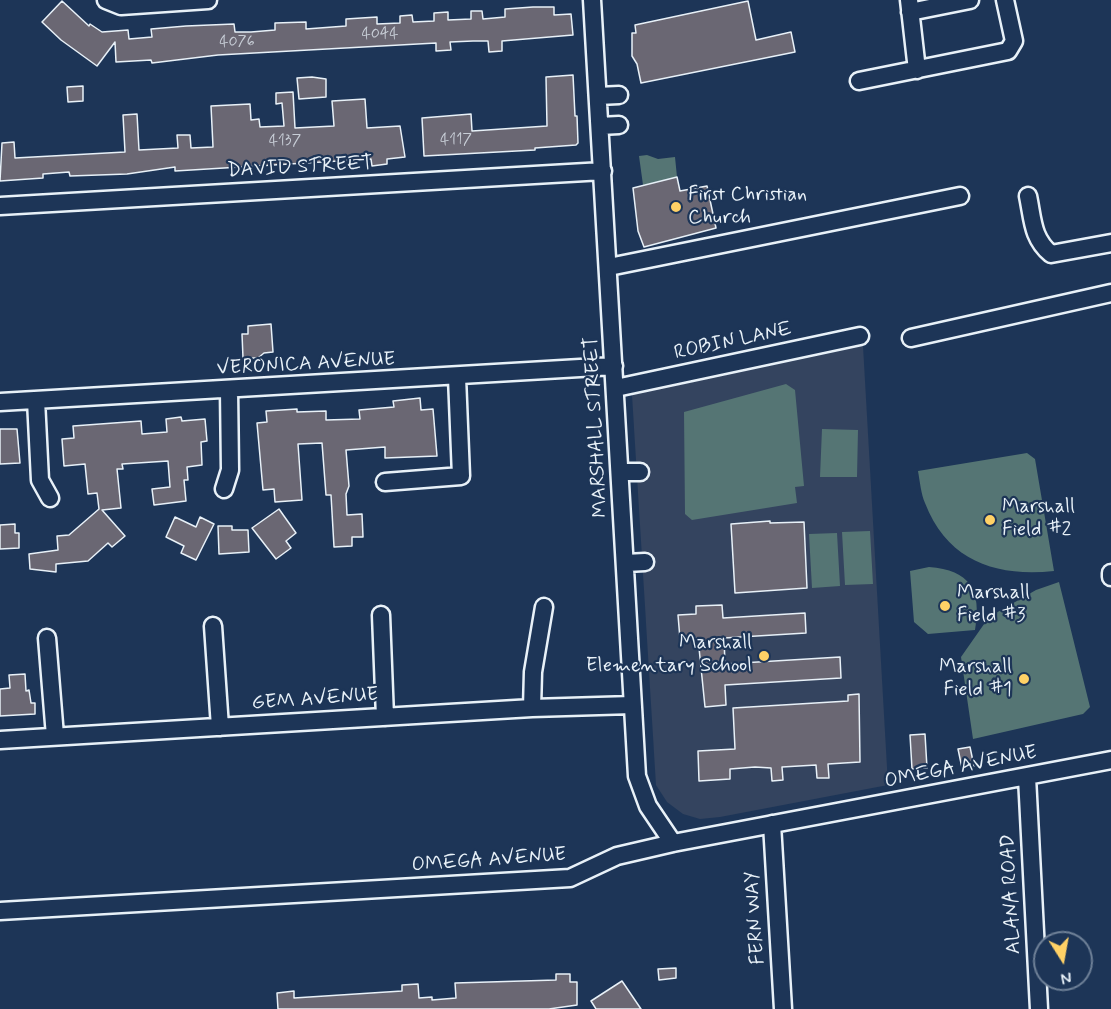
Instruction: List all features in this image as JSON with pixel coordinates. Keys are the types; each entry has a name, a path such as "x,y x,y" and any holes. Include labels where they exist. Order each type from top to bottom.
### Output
{"street":[{"path":"106,0 121,6 208,0"},
{"name":"MARSHALL STREET","path":"592,0 639,784 656,821 673,843"},
{"path":"917,70 909,6 970,0"},
{"path":"859,81 1010,49 1014,40 1005,0"},
{"path":"598,96 619,95"},
{"path":"600,126 619,125"},
{"name":"DAVID STREET","path":"0,206 603,171"},
{"path":"609,267 960,196"},
{"path":"1028,196 1035,234 1040,244 1051,254 1111,243"},
{"path":"911,338 1111,293"},
{"name":"ROBIN LANE","path":"615,388 860,336"},
{"name":"VERONICA AVENUE","path":"0,402 614,366"},
{"path":"385,482 461,476 457,377"},
{"path":"224,489 230,470 229,390"},
{"path":"36,400 40,480 50,498"},
{"path":"620,472 640,472"},
{"path":"626,563 645,562"},
{"path":"532,708 532,672 544,607"},
{"path":"381,615 385,717"},
{"path":"213,626 220,727"},
{"path":"47,638 55,736"},
{"name":"GEM AVENUE","path":"0,740 532,708 633,705"},
{"name":"OMEGA AVENUE","path":"0,911 570,878 617,856 673,843 1027,777 1111,759"},
{"name":"ALANA ROAD","path":"1027,777 1039,1009"},
{"name":"FERN WAY","path":"772,824 783,1009"}],"shaded area":[{"name":"Marshall Elementary School","path":"863,346 888,785 720,817 700,819 683,814 667,802 656,785 632,395"}],"green space":[{"path":"647,155 658,159 675,157 677,177 643,185 639,156"},
{"path":"786,384 795,390 804,486 795,487 797,503 692,520 685,514 684,412"},
{"path":"822,429 858,430 857,477 820,477"},
{"name":"Marshall Field #2","path":"1027,453 1035,459 1054,571 1013,571 994,568 961,552 935,523 922,492 918,471"},
{"path":"870,531 873,584 845,585 842,532"},
{"path":"837,533 840,586 812,588 809,534"},
{"name":"Marshall Field #3","path":"929,567 954,572 970,585 977,604 975,630 928,634 914,622 910,571"},
{"name":"Marshall Field #1","path":"1059,582 1090,707 1083,714 973,739 961,657 989,617 1036,590"}],"building":[{"path":"62,1 89,26 90,24 102,32 128,30 129,39 152,37 151,29 186,26 234,24 235,32 251,32 275,30 275,23 306,22 306,29 346,26 346,19 377,17 377,24 400,23 400,16 412,15 413,22 434,21 434,13 448,12 448,20 471,19 471,11 482,11 483,19 505,17 505,9 533,7 554,7 554,15 571,14 573,35 502,41 502,51 489,52 488,41 473,41 450,42 451,50 436,51 436,43 218,55 152,63 151,60 116,62 115,42 97,66 61,40 42,22"},
{"path":"748,1 756,40 791,32 795,52 641,83 637,64 632,56 632,33 636,33 635,25"},
{"path":"573,75 575,116 577,116 578,143 576,145 535,148 535,150 424,156 422,118 471,114 472,131 547,126 546,77"},
{"path":"297,78 326,79 326,97 299,99"},
{"path":"83,86 83,101 68,102 67,87"},
{"path":"293,92 295,128 334,126 332,101 365,99 367,128 400,126 405,157 387,159 387,164 372,166 371,159 175,171 175,167 127,174 70,176 69,172 43,174 43,178 0,181 2,143 14,142 15,158 125,152 123,115 137,114 139,150 178,148 177,135 190,135 191,148 213,147 211,106 250,104 251,120 259,119 260,127 284,126 282,103 276,104 276,93"},
{"name":"First Christian Church","path":"677,177 680,191 707,186 716,228 644,247 638,231 633,188"},
{"path":"271,324 273,352 264,353 258,358 243,358 242,334 248,334 248,326"},
{"path":"420,398 421,410 433,409 437,456 385,458 385,447 346,450 349,486 346,494 347,515 362,514 363,537 352,537 352,546 334,547 331,495 326,495 322,443 298,444 302,500 275,502 274,489 263,490 257,423 267,422 266,411 297,409 297,412 326,411 326,420 360,419 359,410 394,407 393,401"},
{"path":"181,417 182,421 205,419 207,441 201,442 202,465 187,467 188,480 184,480 186,501 154,505 152,489 170,487 168,461 122,464 123,469 117,469 121,508 102,510 125,536 112,547 108,543 88,561 56,564 56,572 30,569 29,554 58,550 57,536 69,535 99,509 97,493 88,494 85,464 64,466 62,439 74,438 73,426 141,421 142,434 167,432 166,419"},
{"path":"0,429 17,429 20,463 0,464"},
{"path":"279,509 296,533 286,541 291,548 276,559 252,528"},
{"path":"175,517 196,527 200,517 214,524 196,560 181,553 184,546 166,537"},
{"path":"770,521 770,523 804,522 807,588 735,593 731,524"},
{"path":"15,524 15,533 19,533 19,548 0,549 0,525"},
{"path":"218,526 232,526 232,530 248,530 249,552 219,554"},
{"path":"722,605 723,618 805,613 806,633 724,638 725,664 840,657 841,678 725,685 726,705 705,707 698,638 680,639 678,615 696,614 696,606"},
{"path":"25,674 26,691 29,690 31,703 35,703 35,714 0,716 0,689 10,688 9,675"},
{"path":"859,694 860,762 828,764 829,778 817,778 816,765 782,767 783,780 772,781 771,768 755,767 730,769 730,779 699,781 698,751 735,749 733,708 848,701 848,695"},
{"path":"925,734 927,768 912,769 910,735"},
{"path":"970,747 974,766 962,768 958,749"},
{"path":"676,968 676,978 659,980 658,969"},
{"path":"556,974 570,974 570,982 577,982 577,1005 549,1009 278,1009 277,993 294,991 294,998 402,991 402,985 418,984 419,998 432,997 432,1000 456,998 455,983 556,980"},
{"path":"622,981 641,1009 596,1009 591,1001"}],"place":[{"name":"First Christian Church","path":"676,207"},
{"name":"Marshall Field #2","path":"990,520"},
{"name":"Marshall Field #3","path":"945,606"},
{"name":"Marshall Elementary School","path":"764,656"},
{"name":"Marshall Field #1","path":"1024,679"}]}
